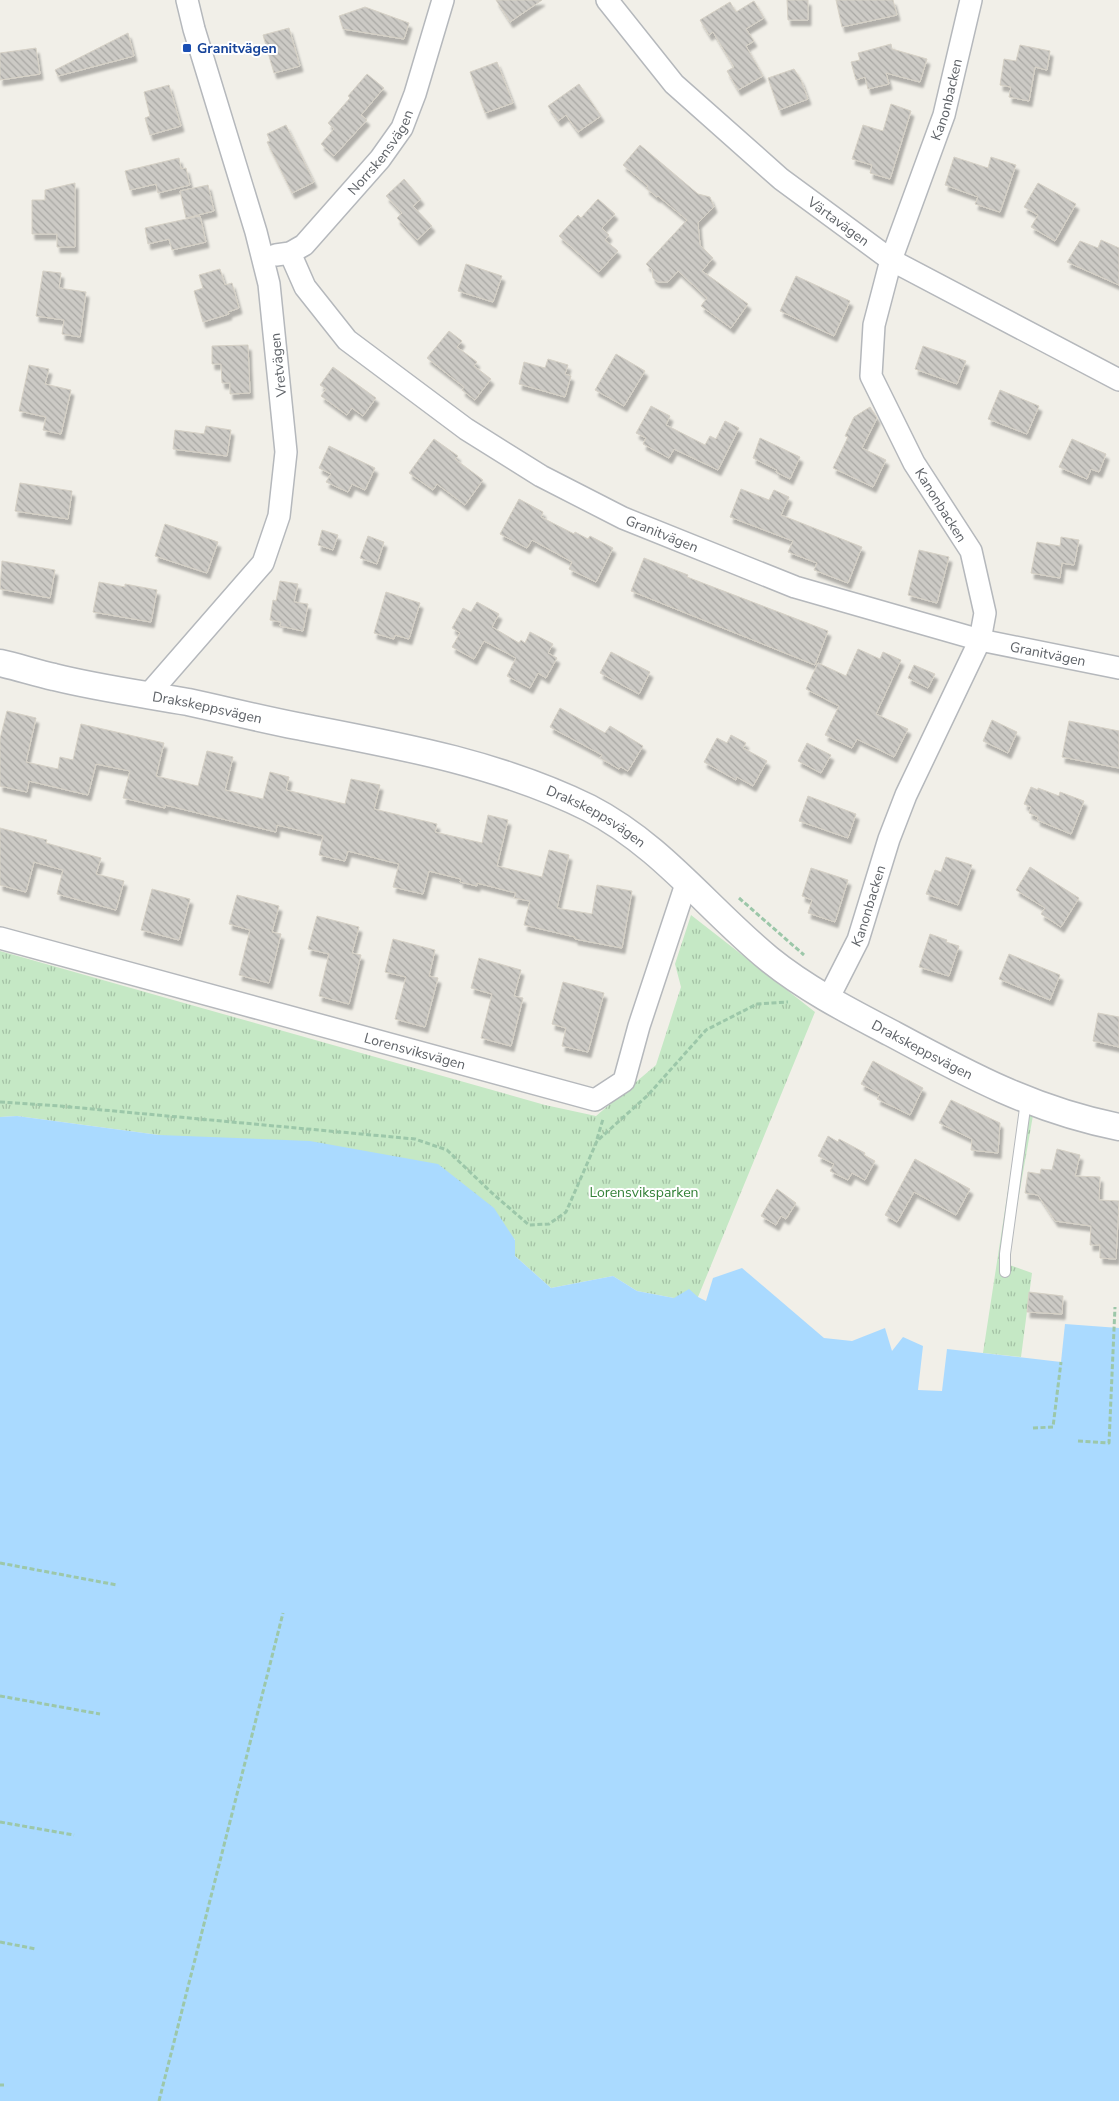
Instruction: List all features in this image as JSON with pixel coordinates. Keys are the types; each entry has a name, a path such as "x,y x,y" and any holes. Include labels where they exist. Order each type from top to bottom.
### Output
{"street":[{"name":"Vretvägen","path":"148,695 263,563 279,516 286,452 269,284 194,30 187,0"},
{"name":"Norrskensvägen","path":"262,258 290,253 304,245 380,159 402,128 415,94 443,0"},
{"name":"Värtavägen","path":"607,0 674,84 781,179 892,260 1119,380"},
{"name":"Kanonbacken","path":"828,999 858,940 889,839 906,795 980,640 985,613 971,552 914,463 871,376 874,325 892,260 944,115 972,0"},
{"name":"Granitvägen","path":"290,253 305,287 347,340 466,429 541,476 623,518 795,587 980,640 1119,668"},
{"name":"Drakskeppsvägen","path":"0,663 56,678 419,750 518,778 548,790 600,814 658,855 687,881 724,919 769,959 828,999 969,1076 1026,1101 1089,1121 1119,1127"},
{"name":"Lorensviksvägen","path":"0,938 595,1100 624,1081 639,1026 687,881"}],"lane":[{"path":"1005,1272 1005,1254 1026,1101"}],"path":[{"path":"737,897 809,959"},
{"path":"0,1102 415,1139 446,1150 529,1225 549,1224 566,1212 597,1141 648,1095 706,1030 756,1004 792,1002"},
{"path":"1078,1441 1109,1444 1114,1307"},
{"path":"1033,1428 1053,1427 1061,1362"},
{"path":"0,1563 117,1585"},
{"path":"159,2101 283,1613"},
{"path":"0,1696 100,1714"},
{"path":"0,1822 74,1836"},
{"path":"0,1942 36,1949"}],"green space":[{"name":"Lorensviksparken","path":"691,915 815,1012 698,1297 674,1298 637,1291 613,1276 551,1288 515,1256 515,1239 159,1135 17,1116 0,1117 0,951 545,1105 596,1116 656,1065 681,987 675,964"},
{"path":"1022,1099 1035,1104 1007,1264 1032,1273 1021,1357 983,1353"}],"water":[{"path":"17,1116 159,1135 310,1141 438,1164 494,1208 515,1240 515,1256 551,1288 613,1276 637,1291 674,1298 689,1289 706,1301 713,1278 742,1268 824,1338 852,1341 885,1328 892,1351 903,1337 923,1346 918,1390 942,1391 947,1349 1061,1362 1065,1324 1119,1328 1119,2101 0,2101 0,1117"}],"building":[{"path":"496,0 542,0 510,22"},
{"path":"787,0 808,0 808,20 788,20"},
{"path":"836,0 893,0 897,15 842,27"},
{"path":"754,1 764,18 746,29 754,41 746,46 763,76 738,90 727,71 734,67 713,32 709,35 700,20 730,2 736,12"},
{"path":"365,7 409,23 404,39 343,29 339,16"},
{"path":"289,28 300,66 274,73 263,35"},
{"path":"128,33 134,56 58,76 55,70"},
{"path":"891,44 892,49 927,59 920,82 886,73 889,84 868,89 865,77 856,80 851,62 860,60 858,53"},
{"path":"1020,45 1050,51 1047,70 1035,67 1029,101 1009,97 1011,87 1000,85 1004,59 1016,61"},
{"path":"36,48 40,74 0,80 0,53"},
{"path":"497,62 513,103 485,113 470,72"},
{"path":"794,69 801,80 808,99 779,110 768,78"},
{"path":"367,74 384,88 361,115 367,120 334,156 321,144 334,129 328,123 350,98 348,96"},
{"path":"579,84 601,116 578,132 566,115 558,121 548,106"},
{"path":"169,85 181,126 150,135 145,118 150,116 144,92"},
{"path":"891,104 911,111 890,179 870,173 872,165 852,159 863,125 883,131"},
{"path":"286,125 314,182 292,193 267,142 270,141 267,134"},
{"path":"640,145 698,194 710,197 714,207 698,223 700,245 713,258 702,271 748,304 731,328 701,306 707,298 678,271 668,282 658,282 653,278 652,270 646,264 687,220 646,188 648,186 623,165"},
{"path":"954,157 988,168 991,157 1016,165 1000,212 975,204 978,197 945,185"},
{"path":"179,158 181,169 186,168 190,185 158,193 156,184 130,190 125,171"},
{"path":"404,179 421,199 413,206 432,226 417,240 397,218 402,213 386,196"},
{"path":"75,183 75,247 57,247 57,234 32,234 32,200 45,200 45,190"},
{"path":"1038,183 1076,204 1055,241 1031,227 1038,215 1024,207"},
{"path":"208,185 214,211 186,218 180,191"},
{"path":"598,199 615,214 602,228 609,235 605,240 618,251 599,272 559,236 578,215 581,218"},
{"path":"200,216 206,242 172,250 169,239 148,244 145,228"},
{"path":"1101,240 1119,248 1119,285 1067,262 1080,241 1098,248"},
{"path":"466,264 502,276 493,302 458,291"},
{"path":"220,269 225,285 232,283 239,308 228,312 229,314 203,322 194,291 203,288 199,275"},
{"path":"43,271 61,273 59,288 86,292 80,337 62,334 64,320 36,316"},
{"path":"796,276 850,301 834,336 780,311"},
{"path":"449,331 462,341 457,347 477,362 474,366 491,379 475,400 462,390 464,387 427,358"},
{"path":"248,345 250,393 230,394 230,383 222,383 221,364 212,364 212,346"},
{"path":"923,346 966,361 957,384 915,369"},
{"path":"616,354 645,371 624,406 595,390"},
{"path":"548,359 568,365 565,374 571,376 565,397 519,384 524,362 545,368"},
{"path":"29,365 49,369 45,384 71,390 61,434 43,430 46,417 19,411"},
{"path":"333,367 376,398 363,416 352,408 347,415 321,396 326,389 320,385"},
{"path":"1000,390 1039,406 1027,434 988,419"},
{"path":"651,406 670,416 666,425 705,445 710,436 716,439 725,421 739,428 718,470 674,449 669,458 643,444 646,438 636,433"},
{"path":"870,407 877,418 862,448 886,460 873,487 833,468 848,437 845,436 854,417"},
{"path":"206,426 231,430 227,456 173,449 175,430 204,434"},
{"path":"760,438 800,457 790,479 753,458"},
{"path":"434,439 458,456 455,459 483,480 465,505 437,484 433,490 409,473"},
{"path":"1072,439 1106,454 1099,472 1091,469 1087,479 1059,467"},
{"path":"329,446 375,468 365,490 352,484 348,492 326,482 331,474 319,468"},
{"path":"20,483 72,491 68,519 15,511"},
{"path":"741,489 769,500 774,490 789,497 781,515 862,547 848,583 814,570 817,563 788,552 793,541 730,517"},
{"path":"519,499 543,512 541,517 574,534 575,532 588,539 590,536 613,548 596,582 569,569 572,562 532,540 527,548 500,534"},
{"path":"165,524 218,542 207,573 155,556"},
{"path":"322,530 338,535 333,550 318,545"},
{"path":"368,536 384,542 377,564 360,558"},
{"path":"1061,537 1079,540 1074,565 1062,563 1060,578 1031,573 1037,542 1060,546"},
{"path":"919,550 949,557 937,603 908,595"},
{"path":"644,558 688,575 687,577 828,631 815,665 631,591"},
{"path":"2,561 55,570 50,598 0,589"},
{"path":"280,581 298,584 294,602 308,604 303,631 280,626 281,622 270,620 273,600 276,601"},
{"path":"99,582 125,587 125,584 157,590 151,622 93,612"},
{"path":"386,592 420,603 409,639 395,635 394,639 374,633"},
{"path":"477,602 499,614 492,627 519,643 521,640 525,643 530,632 553,644 548,653 557,658 546,678 538,673 530,688 507,676 516,658 484,641 474,659 452,647 460,633 452,628 463,608 471,612"},
{"path":"858,649 880,659 883,652 901,660 876,714 908,729 894,757 857,739 852,748 825,735 839,706 806,689 818,663 846,676"},
{"path":"611,652 650,672 639,694 600,673"},
{"path":"914,665 935,674 928,688 908,678"},
{"path":"560,708 605,733 610,726 643,746 628,771 621,767 619,769 600,758 602,755 550,727"},
{"path":"7,711 36,718 26,762 58,769 60,757 73,760 81,724 164,743 156,776 198,786 207,751 233,757 225,790 263,799 270,772 289,777 286,790 345,804 351,779 380,785 374,809 437,824 435,832 482,843 488,815 508,820 497,866 542,877 549,850 569,855 557,908 592,914 597,885 632,891 622,948 575,939 575,937 524,925 530,901 514,898 516,893 477,883 477,886 460,882 461,879 429,871 423,894 393,887 399,864 348,851 345,861 319,855 323,836 277,825 276,832 165,805 165,808 123,798 130,771 96,764 88,795 29,781 27,792 0,786 0,739"},
{"path":"992,720 1017,732 1008,753 983,741"},
{"path":"1069,721 1119,731 1119,768 1062,757"},
{"path":"731,735 746,743 743,748 767,761 753,786 737,777 736,780 704,762 717,738 727,743"},
{"path":"807,743 831,755 821,773 798,761"},
{"path":"1031,787 1059,796 1060,792 1084,801 1071,834 1037,820 1038,817 1029,813 1031,807 1024,804"},
{"path":"808,796 856,814 848,838 799,821"},
{"path":"0,828 47,840 46,843 101,858 96,874 124,881 116,910 57,894 63,870 34,862 26,892 0,885"},
{"path":"946,857 972,865 958,905 926,894 935,870 941,872"},
{"path":"1030,867 1079,898 1061,927 1041,914 1045,908 1016,890"},
{"path":"811,868 848,880 835,922 808,913 812,900 802,896"},
{"path":"152,889 190,899 179,940 141,930"},
{"path":"237,895 279,906 272,932 281,934 269,983 239,975 250,930 229,924"},
{"path":"317,916 359,927 352,953 361,955 349,1004 319,996 329,954 308,949"},
{"path":"930,934 959,946 949,976 919,967"},
{"path":"393,939 435,950 429,976 438,978 425,1027 395,1019 406,977 385,972"},
{"path":"1009,954 1060,975 1050,1000 999,979"},
{"path":"479,958 521,970 514,996 523,998 511,1046 481,1038 492,994 471,988"},
{"path":"563,982 604,993 588,1052 562,1046 566,1028 552,1024"},
{"path":"1098,1013 1119,1017 1119,1047 1093,1041"},
{"path":"873,1061 923,1088 910,1115 877,1099 880,1094 861,1084"},
{"path":"951,1100 1000,1123 998,1153 971,1150 972,1139 939,1123"},
{"path":"828,1136 838,1142 839,1139 865,1153 864,1155 875,1161 865,1180 852,1173 848,1180 830,1171 834,1164 818,1156"},
{"path":"1057,1149 1080,1155 1075,1176 1100,1177 1099,1200 1119,1201 1116,1259 1100,1258 1100,1245 1090,1245 1091,1226 1055,1221 1038,1195 1025,1193 1028,1172 1040,1174 1041,1169 1052,1170"},
{"path":"915,1159 970,1189 956,1215 914,1192 897,1222 885,1215"},
{"path":"777,1189 796,1203 786,1219 781,1216 776,1225 761,1216"},
{"path":"1029,1292 1063,1296 1062,1314 1027,1312"}],"place":[{"name":"Granitvägen","path":"187,48"}]}
